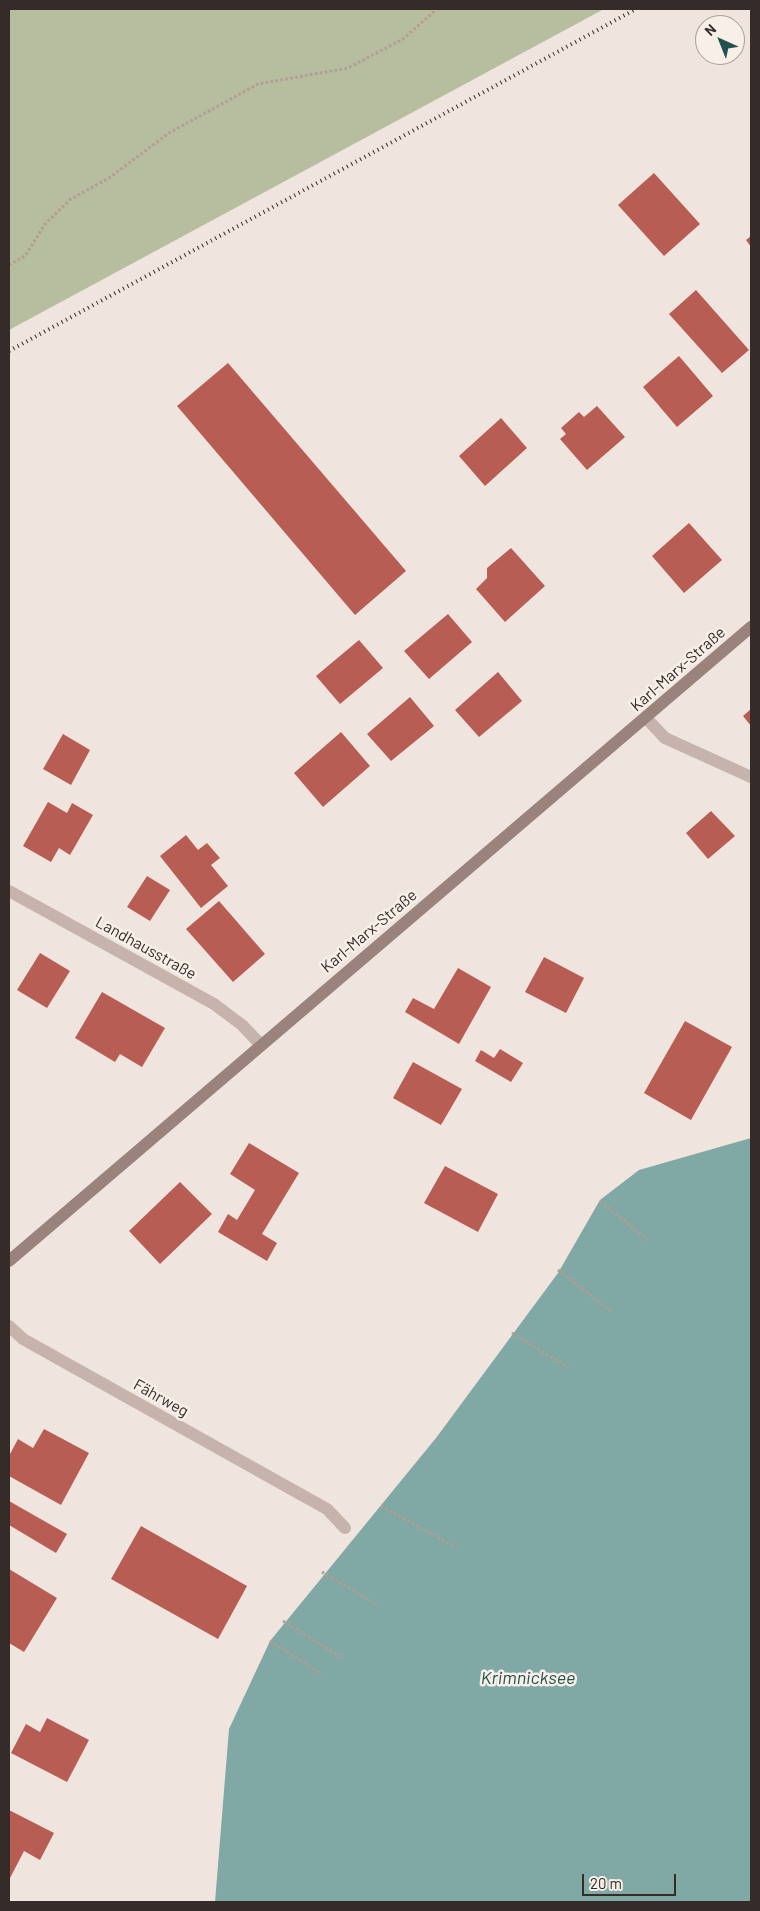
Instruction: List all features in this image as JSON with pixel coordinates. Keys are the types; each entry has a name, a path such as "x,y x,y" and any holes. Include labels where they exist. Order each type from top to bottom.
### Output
{"street":[{"name":"Karl-Marx-Straße","path":"9,1261 260,1044 751,627"},
{"path":"646,718 665,738 751,777"},
{"name":"Landhausstraße","path":"9,891 214,1004 242,1024 260,1044"},
{"name":"Fährweg","path":"9,1326 23,1339 327,1509 345,1528"}],"path":[{"path":"9,265 25,256 45,224 71,199 109,178 169,133 258,84 348,68 404,39 437,9"},
{"path":"600,1202 648,1240"},
{"path":"558,1270 612,1312"},
{"path":"512,1333 569,1368"},
{"path":"381,1506 457,1548"},
{"path":"322,1572 379,1606"},
{"path":"283,1621 342,1658"},
{"path":"270,1641 321,1674"}],"green space":[{"path":"9,9 604,9 9,330"}],"water":[{"name":"Krimnicksee","path":"751,1138 751,1902 215,1902 229,1729 270,1641 436,1438 558,1273 600,1200 639,1170"}],"building":[{"path":"654,173 700,224 664,256 618,205"},
{"path":"751,236 751,247 746,240"},
{"path":"696,290 749,350 722,373 669,314"},
{"path":"679,356 713,396 677,427 643,387"},
{"path":"228,363 406,571 355,615 177,406"},
{"path":"597,406 625,437 587,470 560,439 566,434 561,428 579,412 584,417"},
{"path":"501,418 527,448 485,486 459,456"},
{"path":"689,523 722,560 684,593 652,556"},
{"path":"511,548 545,586 505,622 476,589 487,578 487,568"},
{"path":"448,614 472,642 429,679 404,651"},
{"path":"359,640 383,668 340,704 316,676"},
{"path":"498,672 522,701 479,737 455,710"},
{"path":"410,697 434,726 391,761 367,734"},
{"path":"751,709 751,726 743,716"},
{"path":"341,732 370,766 323,807 294,773"},
{"path":"63,734 90,750 71,785 43,769"},
{"path":"48,802 67,813 72,803 93,815 70,855 59,848 51,862 23,846"},
{"path":"711,811 735,836 708,859 686,833"},
{"path":"186,835 198,850 207,843 220,858 211,865 228,886 201,908 160,856"},
{"path":"147,876 170,890 150,921 127,907"},
{"path":"219,901 265,954 233,982 186,929"},
{"path":"40,953 70,971 47,1008 17,990"},
{"path":"544,957 584,978 566,1013 525,992"},
{"path":"458,968 491,987 459,1044 405,1012 413,998 434,1009"},
{"path":"102,992 165,1028 142,1067 120,1054 115,1062 75,1038"},
{"path":"685,1021 732,1047 691,1120 644,1093"},
{"path":"500,1049 523,1063 511,1082 475,1061 481,1050 494,1058"},
{"path":"413,1062 462,1089 441,1125 393,1098"},
{"path":"249,1143 299,1173 262,1234 277,1243 267,1261 218,1232 228,1214 237,1220 255,1190 230,1174"},
{"path":"445,1166 498,1194 478,1232 424,1203"},
{"path":"180,1182 212,1214 160,1264 129,1231"},
{"path":"44,1429 89,1453 61,1505 9,1476 9,1456 18,1439 33,1448"},
{"path":"9,1501 67,1534 56,1553 9,1525"},
{"path":"141,1526 247,1586 218,1639 111,1579"},
{"path":"9,1569 57,1598 24,1652 9,1643"},
{"path":"47,1718 89,1740 67,1782 11,1753 26,1724 40,1732"},
{"path":"9,1810 54,1833 40,1860 24,1851 9,1880"}],"railway":[{"path":"9,351 636,9"}]}
